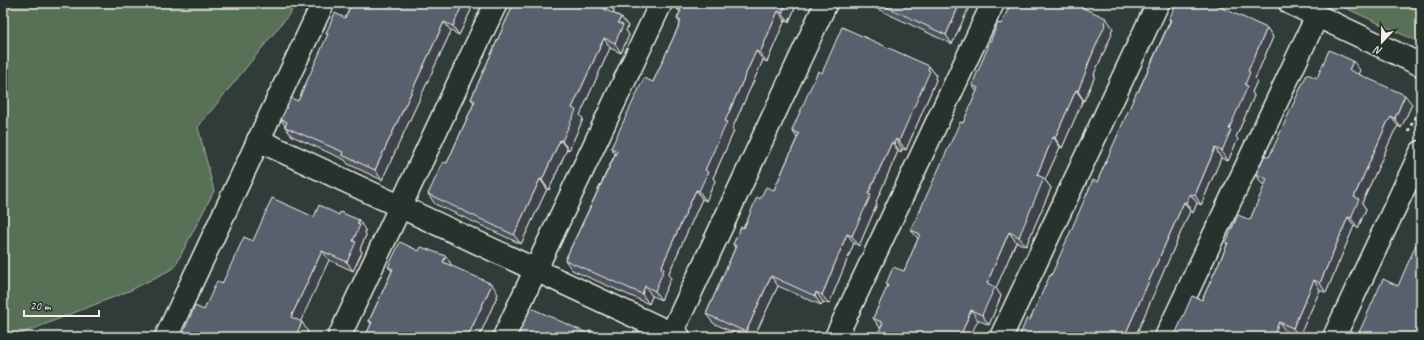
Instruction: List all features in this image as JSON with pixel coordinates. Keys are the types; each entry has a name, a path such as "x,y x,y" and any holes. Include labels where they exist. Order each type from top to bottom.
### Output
{"street":[{"path":"166,337 323,3"},
{"path":"339,337 496,3"},
{"path":"504,337 661,3"},
{"path":"258,140 401,206 674,336 826,3"},
{"path":"836,337 993,3"},
{"path":"1001,337 1158,3"},
{"path":"1290,3 1421,64"},
{"path":"1166,337 1317,16"},
{"path":"1334,337 1421,152"}],"green space":[{"path":"3,3 295,3 291,12 198,127 214,191 174,268 129,291 13,337 3,337"},
{"path":"1335,3 1421,3 1421,43"}],"building":[{"path":"352,3 463,3 453,26 444,22 375,170 342,155 343,152 285,127 287,122 281,119 291,98 298,101 328,34 326,33 335,13 345,18"},
{"path":"514,3 607,3 604,9 621,17 618,23 623,25 615,43 604,38 572,108 576,110 562,141 560,140 542,180 540,179 514,235 428,194 443,162 447,163 475,101 471,99"},
{"path":"679,3 787,3 782,13 778,11 760,53 756,51 725,121 727,122 705,170 708,172 699,191 696,190 661,268 664,269 655,291 645,286 642,294 565,260 617,151 611,148 644,78 653,82 681,21 677,19 681,10 676,8"},
{"path":"878,3 960,3 946,35"},
{"path":"1011,3 1072,3 1106,18 1105,25 1078,91 1076,90 1055,138 1053,137 1037,175 1044,178 1019,237 1009,232 987,283 995,287 982,315 971,310 960,337 876,337 883,323 873,318 888,285 886,284 893,267 904,271 920,234 911,230 960,122 963,123 978,88 972,85 998,23 1001,24"},
{"path":"1177,3 1190,5 1191,3 1198,3 1205,6 1207,3 1211,3 1267,28 1248,71 1250,72 1245,85 1248,86 1229,129 1231,130 1222,151 1215,148 1195,195 1190,194 1186,203 1184,202 1125,335 1122,333 1120,337 1019,337 1027,318 1030,320 1050,275 1051,276 1093,180 1097,182 1137,91 1138,92 1171,20 1169,19"},
{"path":"842,27 929,66 928,70 930,71 899,141 896,139 894,143 892,142 868,194 871,195 852,236 847,234 822,295 816,292 815,296 771,276 746,332 706,314 736,246 733,244 741,227 744,228 757,197 760,199 766,187 774,190 799,134 792,130 818,71 822,73"},
{"path":"1329,50 1353,61 1349,70 1405,95 1395,118 1391,117 1387,123 1354,197 1359,199 1351,218 1348,217 1320,283 1314,280 1293,328 1279,322 1273,337 1174,337 1192,296 1202,300 1228,243 1226,242 1238,215 1250,220 1267,179 1256,174 1265,155 1269,157 1307,74 1317,78"},
{"path":"272,198 314,217 319,205 339,215 340,212 359,220 357,224 360,225 353,241 356,242 347,262 322,251 291,317 302,322 295,337 181,337 195,306 204,310 217,281 222,284 244,237 253,241"},
{"path":"1421,233 1421,337 1357,337 1383,279 1398,286"},
{"path":"400,242 419,251 421,247 446,256 443,262 492,284 468,336 471,337 365,337 372,322 369,321 393,269 388,267"},
{"path":"531,308 589,334 590,330 605,337 517,337"}]}
